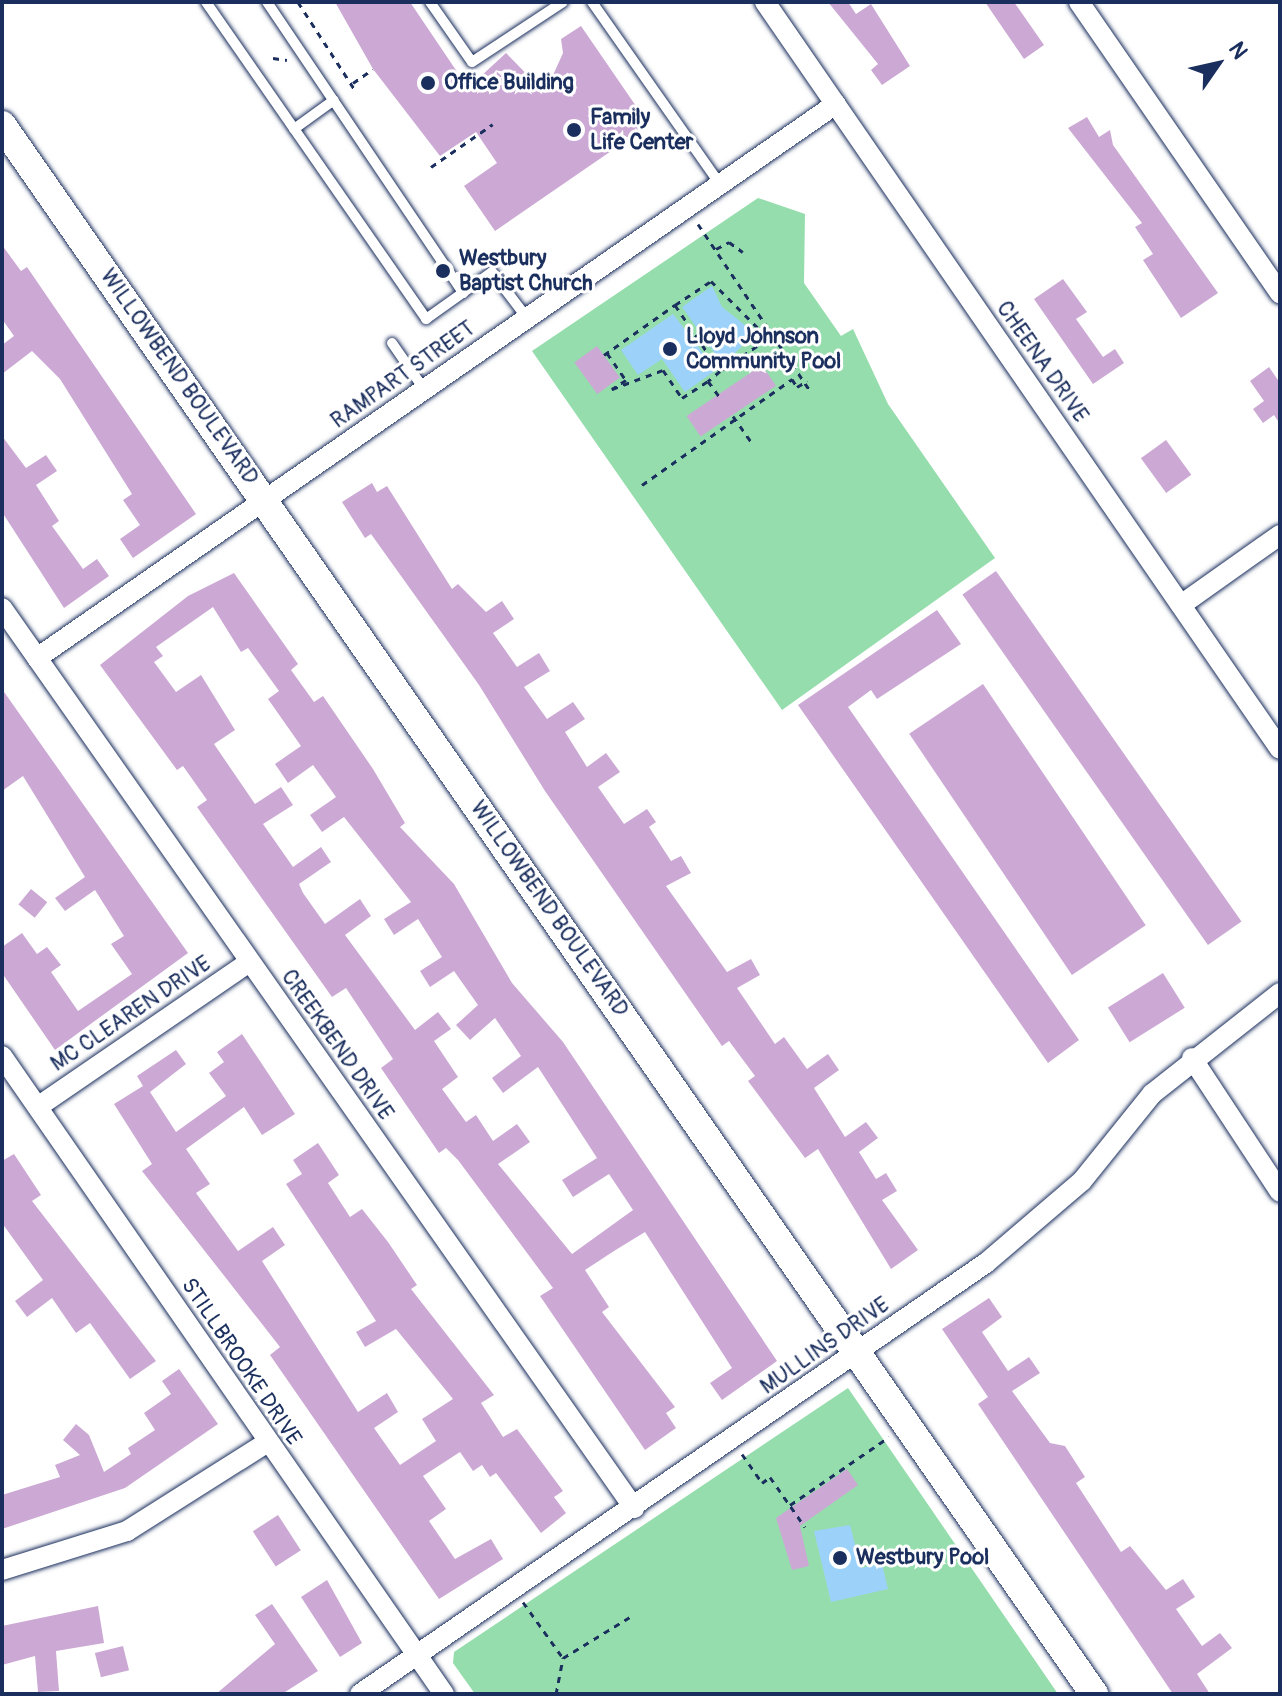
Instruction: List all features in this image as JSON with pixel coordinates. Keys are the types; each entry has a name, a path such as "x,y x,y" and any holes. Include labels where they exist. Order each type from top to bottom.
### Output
{"main road":[{"name":"WILLOWBEND BOULEVARD","path":"2,125 266,499 1094,1694"}],"street":[{"name":"CHEENA DRIVE","path":"765,2 1280,749"},
{"path":"1079,2 1280,293"},
{"name":"RAMPART STREET","path":"37,658 836,104"},
{"path":"1181,605 1280,535"},
{"name":"CREEKBEND DRIVE","path":"2,608 634,1508"},
{"name":"MC CLEAREN DRIVE","path":"39,1106 249,962"},
{"name":"MULLINS DRIVE","path":"360,1694 634,1508 1034,1224 1192,1058 1280,993"},
{"name":"STILLBROOKE DRIVE","path":"2,1056 266,1443 444,1694"},
{"path":"1192,1058 1280,1192"},
{"path":"2,1570 127,1531 266,1443"}],"lane":[{"path":"206,2 426,319 492,272 527,318"},
{"path":"267,2 463,293"},
{"path":"430,2 472,62 563,2"},
{"path":"592,2 720,184"},
{"path":"294,129 334,100"},
{"path":"392,343 424,389"}],"path":[{"path":"298,2 355,90"},
{"path":"353,83 373,69"},
{"path":"431,167 493,124"},
{"path":"687,207 807,381 809,389"},
{"path":"716,249 729,242 743,252"},
{"path":"711,281 758,328 757,346 682,398 663,370 611,387 626,380 605,354 675,305 711,281"},
{"path":"675,305 720,371"},
{"path":"642,485 792,379 797,387 807,381"},
{"path":"708,381 719,396"},
{"path":"735,418 751,442"},
{"path":"790,1505 890,1437"},
{"path":"742,1454 762,1483 770,1477 805,1527"},
{"path":"522,1601 563,1658 556,1694"},
{"path":"563,1658 630,1617"}],"green space":[{"path":"758,198 805,214 804,283 841,336 853,329 888,404 995,558 782,710 532,351"},
{"path":"848,1388 1058,1694 475,1694 453,1663 454,1652"}],"water":[{"path":"712,286 722,307 755,333 723,365 682,307"},
{"path":"673,314 716,370 685,392 662,359 638,375 621,350"},
{"path":"850,1525 861,1568 882,1564 888,1589 831,1602 814,1531"}],"building":[{"path":"335,2 410,2 468,88 506,53 545,93 563,53 561,39 581,26 649,125 495,231 464,186 497,163 476,132 440,156 373,69"},
{"path":"828,2 848,2 856,14 871,4 910,66 882,85 871,70 878,64"},
{"path":"985,2 1014,2 1044,45 1024,59"},
{"path":"1087,117 1099,137 1110,130 1113,145 1218,293 1181,318 1143,260 1153,254 1135,227 1142,223 1068,128"},
{"path":"2,245 21,271 27,267 196,514 133,558 120,539 140,525 123,500 132,494 60,379 32,351 2,374 2,345 14,336 2,319"},
{"path":"1063,279 1087,312 1076,319 1103,357 1115,349 1124,363 1093,384 1034,299"},
{"path":"597,346 620,378 597,394 574,362"},
{"path":"762,365 776,386 701,437 687,416"},
{"path":"1269,367 1280,383 1280,424 1274,415 1263,423 1253,409 1264,401 1250,381"},
{"path":"2,436 26,468 46,455 57,471 36,485 59,521 52,526 83,569 97,559 109,576 64,608 2,512"},
{"path":"1166,440 1191,475 1166,493 1141,458"},
{"path":"372,483 377,492 387,486 452,589 458,584 486,612 502,601 514,619 493,633 517,667 539,653 550,671 524,687 547,719 573,702 585,719 565,732 587,767 606,753 620,772 598,787 624,824 647,809 656,822 649,827 671,861 681,856 691,873 666,886 727,972 751,959 760,975 737,988 775,1044 784,1037 807,1069 828,1054 839,1070 814,1088 845,1137 866,1122 878,1138 859,1152 876,1179 886,1173 897,1191 882,1200 918,1250 891,1269 818,1149 805,1158 748,1081 755,1076 729,1041 722,1046 545,791 479,685 371,534 365,538 342,502"},
{"path":"996,571 1241,922 1208,945 962,595"},
{"path":"234,573 298,664 291,670 314,702 323,696 373,769 405,823 400,827 454,884 512,983 563,1042 777,1361 722,1400 710,1383 732,1368 645,1232 585,1270 609,1307 602,1312 675,1407 666,1413 676,1428 645,1450 540,1296 553,1288 458,1160 446,1148 439,1153 381,1068 393,1059 346,988 332,997 197,807 207,800 183,766 177,770 100,665 188,596","holes":["213,607 241,652 248,648 279,691 268,699 301,746 275,764 288,783 313,765 336,797 310,815 322,832 344,817 411,902 384,919 394,935 418,919 442,957 420,971 430,987 454,971 478,1005 456,1025 470,1040 495,1018 521,1056 492,1078 503,1093 538,1067 597,1158 562,1180 573,1197 609,1174 633,1210 572,1254 498,1164 530,1142 517,1124 493,1141 476,1115 466,1122 442,1089 458,1077 434,1041 451,1029 438,1012 415,1030 345,935 371,916 360,899 325,924 303,893 299,884 331,862 321,847 293,867 263,824 293,805 281,787 255,804 214,744 235,730 201,675 176,692 154,662 163,656 156,647"]},
{"path":"937,610 961,644 877,699 871,690 848,707 1079,1040 1048,1063 798,705"},
{"path":"983,684 1146,925 1072,975 909,734"},
{"path":"2,689 188,953 55,1050 2,973 2,947 22,933 37,954 47,947 61,965 51,972 78,1011 132,974 111,944 124,936 95,890 65,911 55,898 85,877 23,776 2,791"},
{"path":"31,889 47,902 35,918 18,905"},
{"path":"1163,973 1185,1008 1130,1042 1108,1007"},
{"path":"242,1034 295,1114 262,1135 244,1107 186,1149 210,1184 196,1193 238,1251 273,1227 285,1245 262,1261 358,1412 387,1393 398,1412 374,1428 400,1465 436,1441 422,1419 453,1399 396,1329 365,1347 356,1332 376,1321 286,1184 302,1174 293,1160 318,1143 339,1175 328,1183 350,1217 362,1209 417,1285 411,1289 494,1395 481,1403 503,1437 517,1429 563,1491 554,1497 566,1513 541,1533 496,1473 490,1477 482,1465 473,1471 460,1452 423,1476 446,1509 429,1521 455,1559 491,1539 503,1559 439,1599 270,1355 280,1347 142,1171 152,1164 114,1104 143,1086 137,1076 176,1050 186,1064 150,1092 176,1132 226,1096 209,1073 224,1062 217,1052"},
{"path":"14,1154 41,1195 32,1201 156,1361 130,1379 90,1323 76,1333 52,1298 27,1317 15,1301 43,1280 2,1223 2,1161"},
{"path":"989,1298 1002,1317 982,1332 1008,1371 1029,1357 1040,1373 1012,1391 1050,1443 1065,1446 1085,1477 1076,1483 1121,1552 1130,1546 1166,1590 1183,1579 1195,1597 1176,1609 1202,1646 1220,1633 1232,1648 1197,1674 1210,1694 1173,1694 978,1404 988,1397 942,1329"},
{"path":"179,1369 218,1424 125,1488 2,1529 2,1495 60,1477 55,1465 80,1455 63,1440 76,1424 89,1435 104,1472 131,1454 128,1448 155,1430 144,1413 171,1394 162,1381"},
{"path":"847,1469 858,1485 800,1526 809,1566 792,1570 776,1518"},
{"path":"278,1515 301,1550 276,1567 253,1531"},
{"path":"327,1580 362,1643 340,1657 301,1597"},
{"path":"272,1604 318,1671 282,1694 216,1694 275,1644 255,1615"},
{"path":"98,1606 104,1643 56,1651 59,1691 38,1692 35,1656 2,1665 2,1626"},
{"path":"123,1646 129,1670 101,1677 95,1653"}],"place":[{"name":"Office Building","path":"428,83"},
{"name":"Family Life Center","path":"574,130"},
{"name":"Westbury Baptist Church","path":"443,271"},
{"name":"Lloyd Johnson Community Pool","path":"670,349"},
{"name":"Westbury Pool","path":"840,1558"}]}
